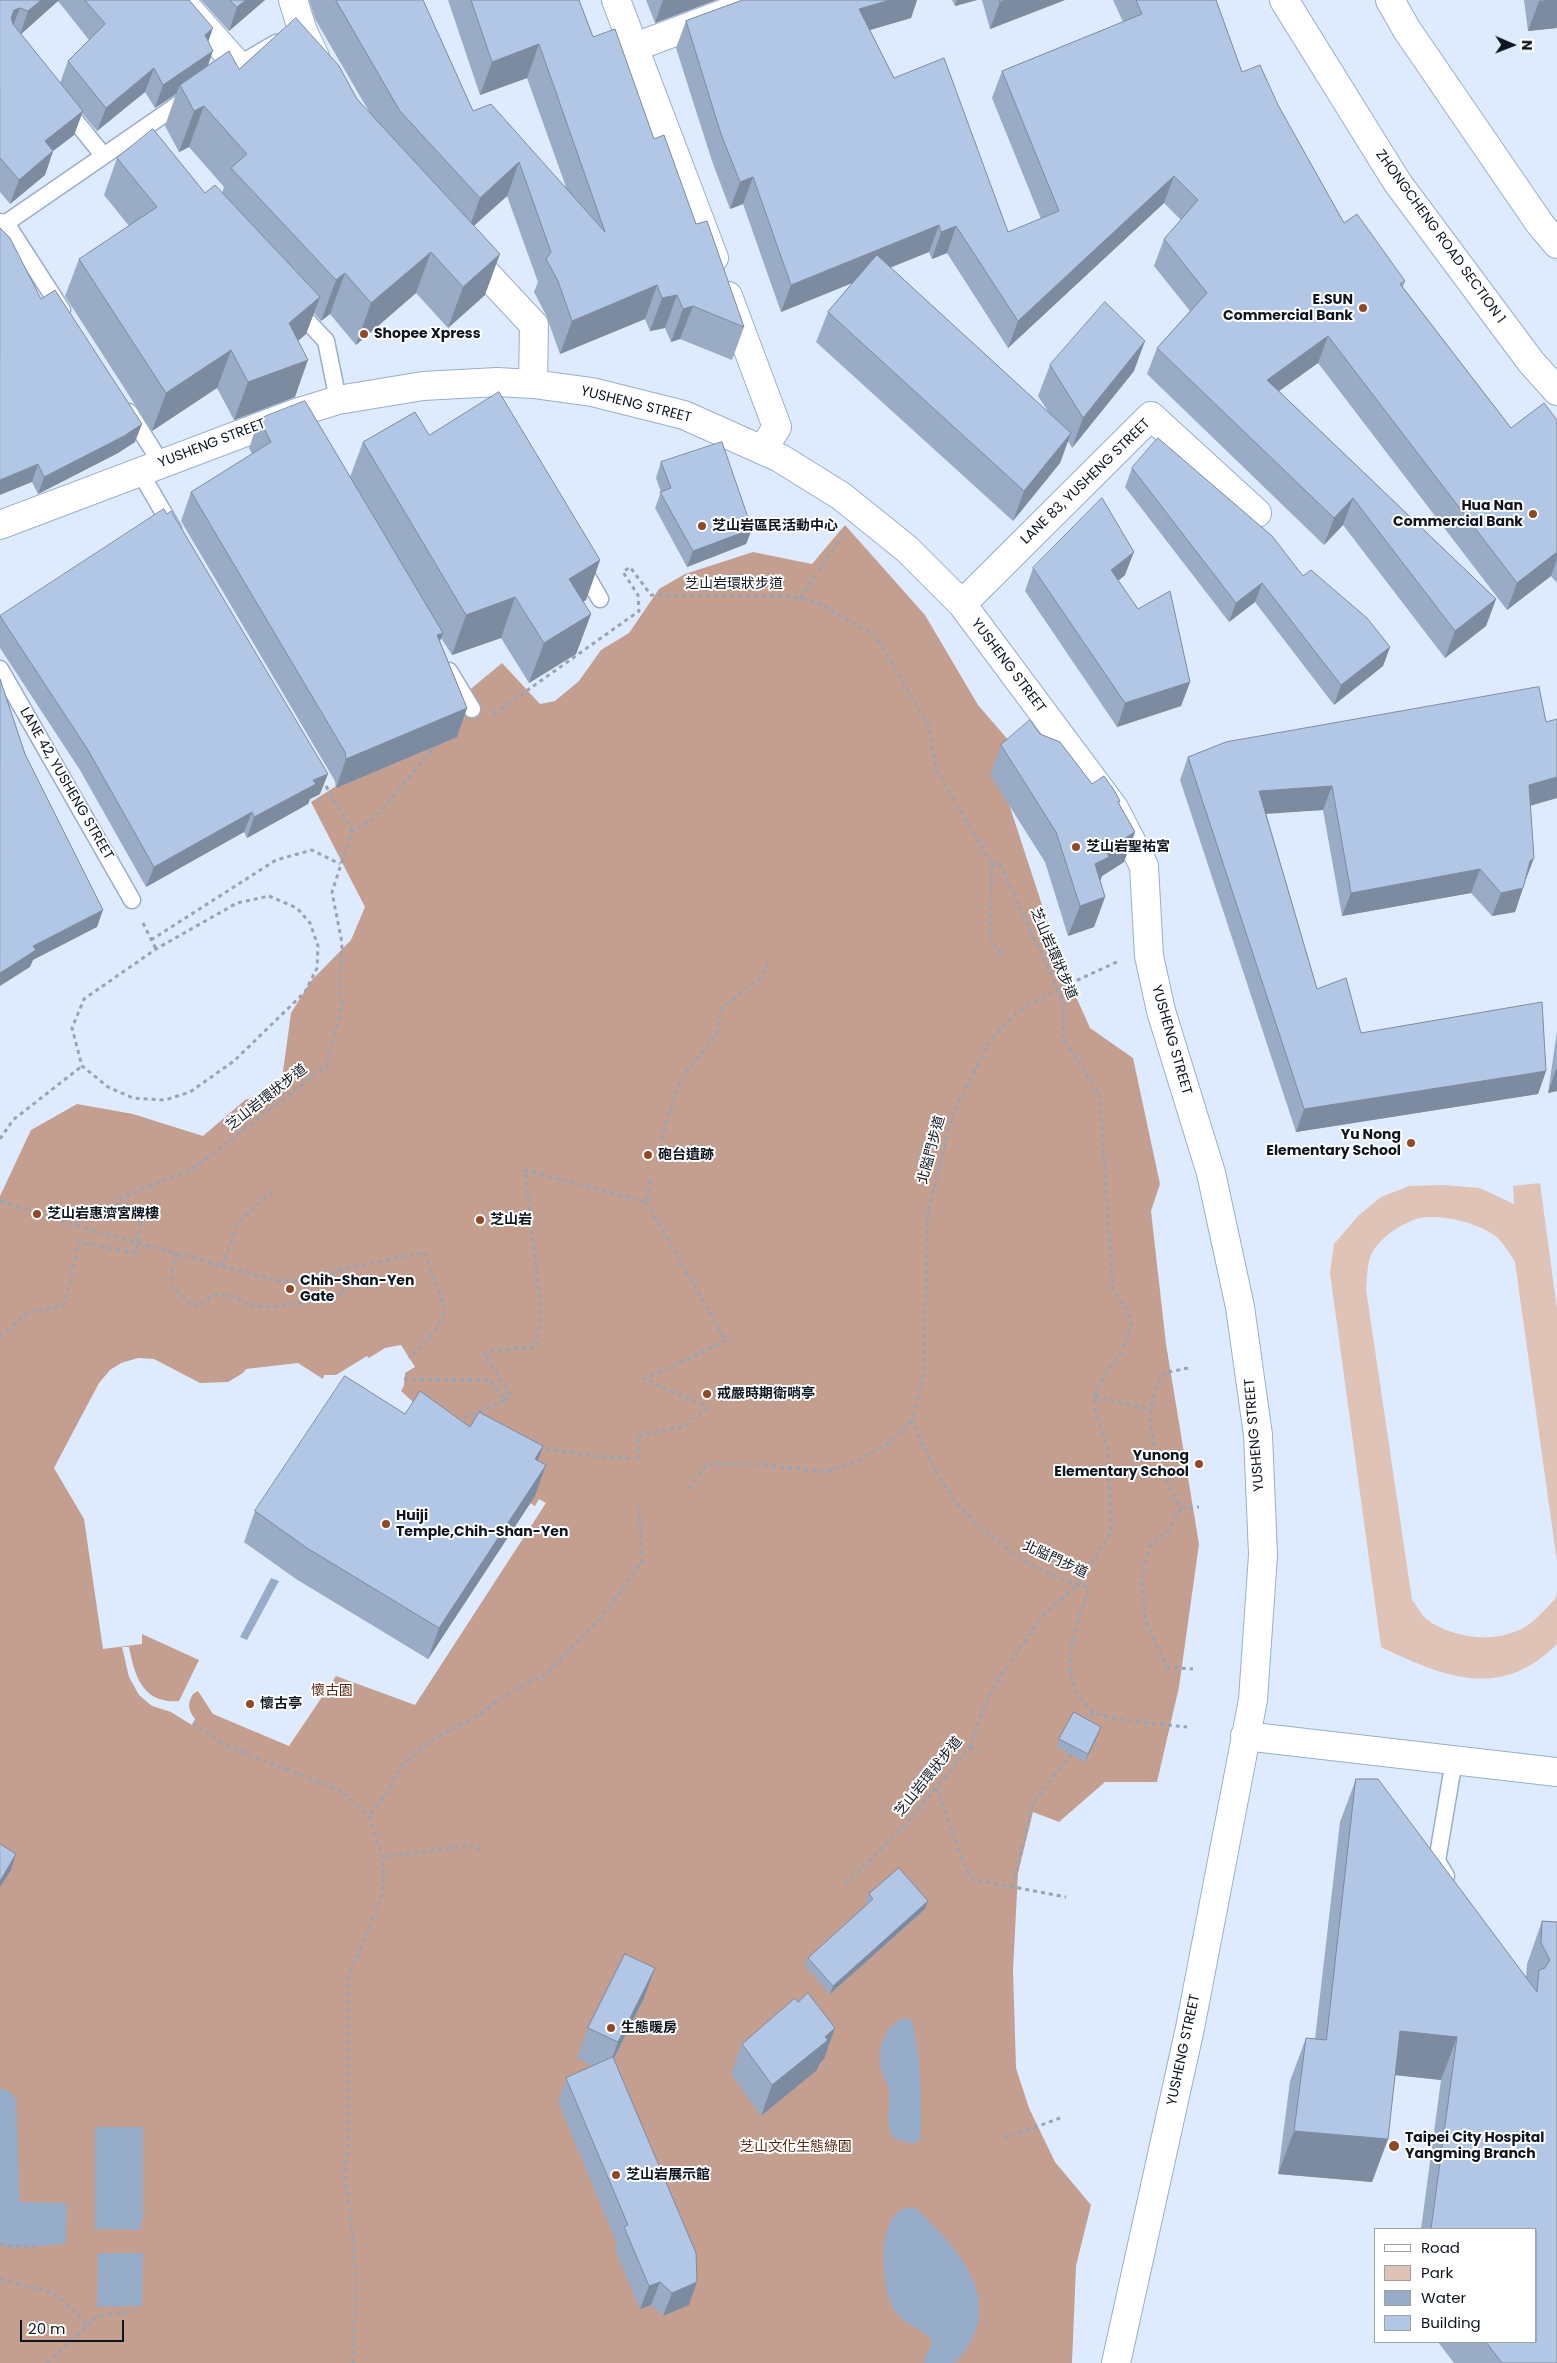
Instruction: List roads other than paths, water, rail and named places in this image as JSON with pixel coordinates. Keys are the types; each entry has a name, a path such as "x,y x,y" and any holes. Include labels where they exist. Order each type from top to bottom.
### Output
{"street":[{"path":"180,0 237,64"},
{"path":"294,0 302,29 327,80"},
{"path":"616,0 777,427 762,449"},
{"path":"635,47 760,0"},
{"name":"ZHONGCHENG ROAD SECTION 1","path":"1284,0 1397,182 1531,362 1557,390"},
{"path":"1390,0 1407,30 1552,230"},
{"path":"446,231 534,325 533,384"},
{"name":"YUSHENG STREET","path":"0,525 151,468 301,422 338,400 423,386 498,391 533,384 592,392 684,415 762,449 841,496 907,549 962,604 1114,808 1144,866 1149,956 1161,1011 1211,1173 1240,1307 1258,1435 1263,1555 1253,1700 1190,2028 1116,2363"},
{"name":"LANE 83, YUSHENG STREET","path":"962,604 1151,416 1257,513"},
{"path":"1245,1736 1557,1772"}],"lane":[{"path":"70,322 3,222 237,64 302,29"},
{"path":"54,94 103,155"},
{"path":"134,134 167,170"},
{"path":"286,299 326,341 338,400"},
{"path":"118,397 151,468 180,540"},
{"path":"572,549 600,599"},
{"path":"441,659 472,709"},
{"name":"LANE 42, YUSHENG STREET","path":"0,668 132,900"},
{"path":"1452,1886 1437,1861 1454,1760"}],"water":[{"path":"271,1578 279,1581 247,1640 240,1637"},
{"path":"903,2018 912,2020 919,2064 921,2139 913,2144 893,2138 890,2131 888,2089 880,2063 882,2043 888,2030"},
{"path":"0,2088 10,2092 16,2099 20,2202 67,2203 66,2244 11,2248 0,2242"},
{"path":"95,2127 143,2127 143,2217 139,2230 95,2229"},
{"path":"915,2207 948,2241 962,2260 973,2279 979,2299 979,2320 971,2341 955,2363 925,2363 924,2357 929,2351 932,2340 900,2317 892,2306 889,2296 884,2270 885,2241 888,2228 900,2210"},
{"path":"98,2253 143,2253 142,2306 97,2307"}],"place":[{"name":"E.SUN Commercial Bank","path":"1363,308"},
{"name":"Shopee Xpress","path":"364,334"},
{"name":"Hua Nan Commercial Bank","path":"1533,514"},
{"name":"芝山岩區民活動中心","path":"702,526"},
{"name":"芝山岩聖祐宮","path":"1076,847"},
{"name":"Yu Nong Elementary School","path":"1411,1143"},
{"name":"砲台遺跡","path":"648,1155"},
{"name":"芝山岩惠濟宮牌樓","path":"37,1214"},
{"name":"芝山岩","path":"480,1220"},
{"name":"Chih-Shan-Yen Gate","path":"290,1289"},
{"name":"戒嚴時期衛哨亭","path":"707,1394"},
{"name":"Yunong Elementary School","path":"1199,1464"},
{"name":"Huiji Temple,Chih-Shan-Yen","path":"386,1524"},
{"name":"懷古亭","path":"250,1704"},
{"name":"生態暖房","path":"611,2028"},
{"name":"Taipei City Hospital Yangming Branch","path":"1394,2146"},
{"name":"芝山岩展示館","path":"616,2175"}],"park label":[{"name":"懷古園","path":"332,1691"},
{"name":"芝山文化生態綠園","path":"796,2147"}]}
